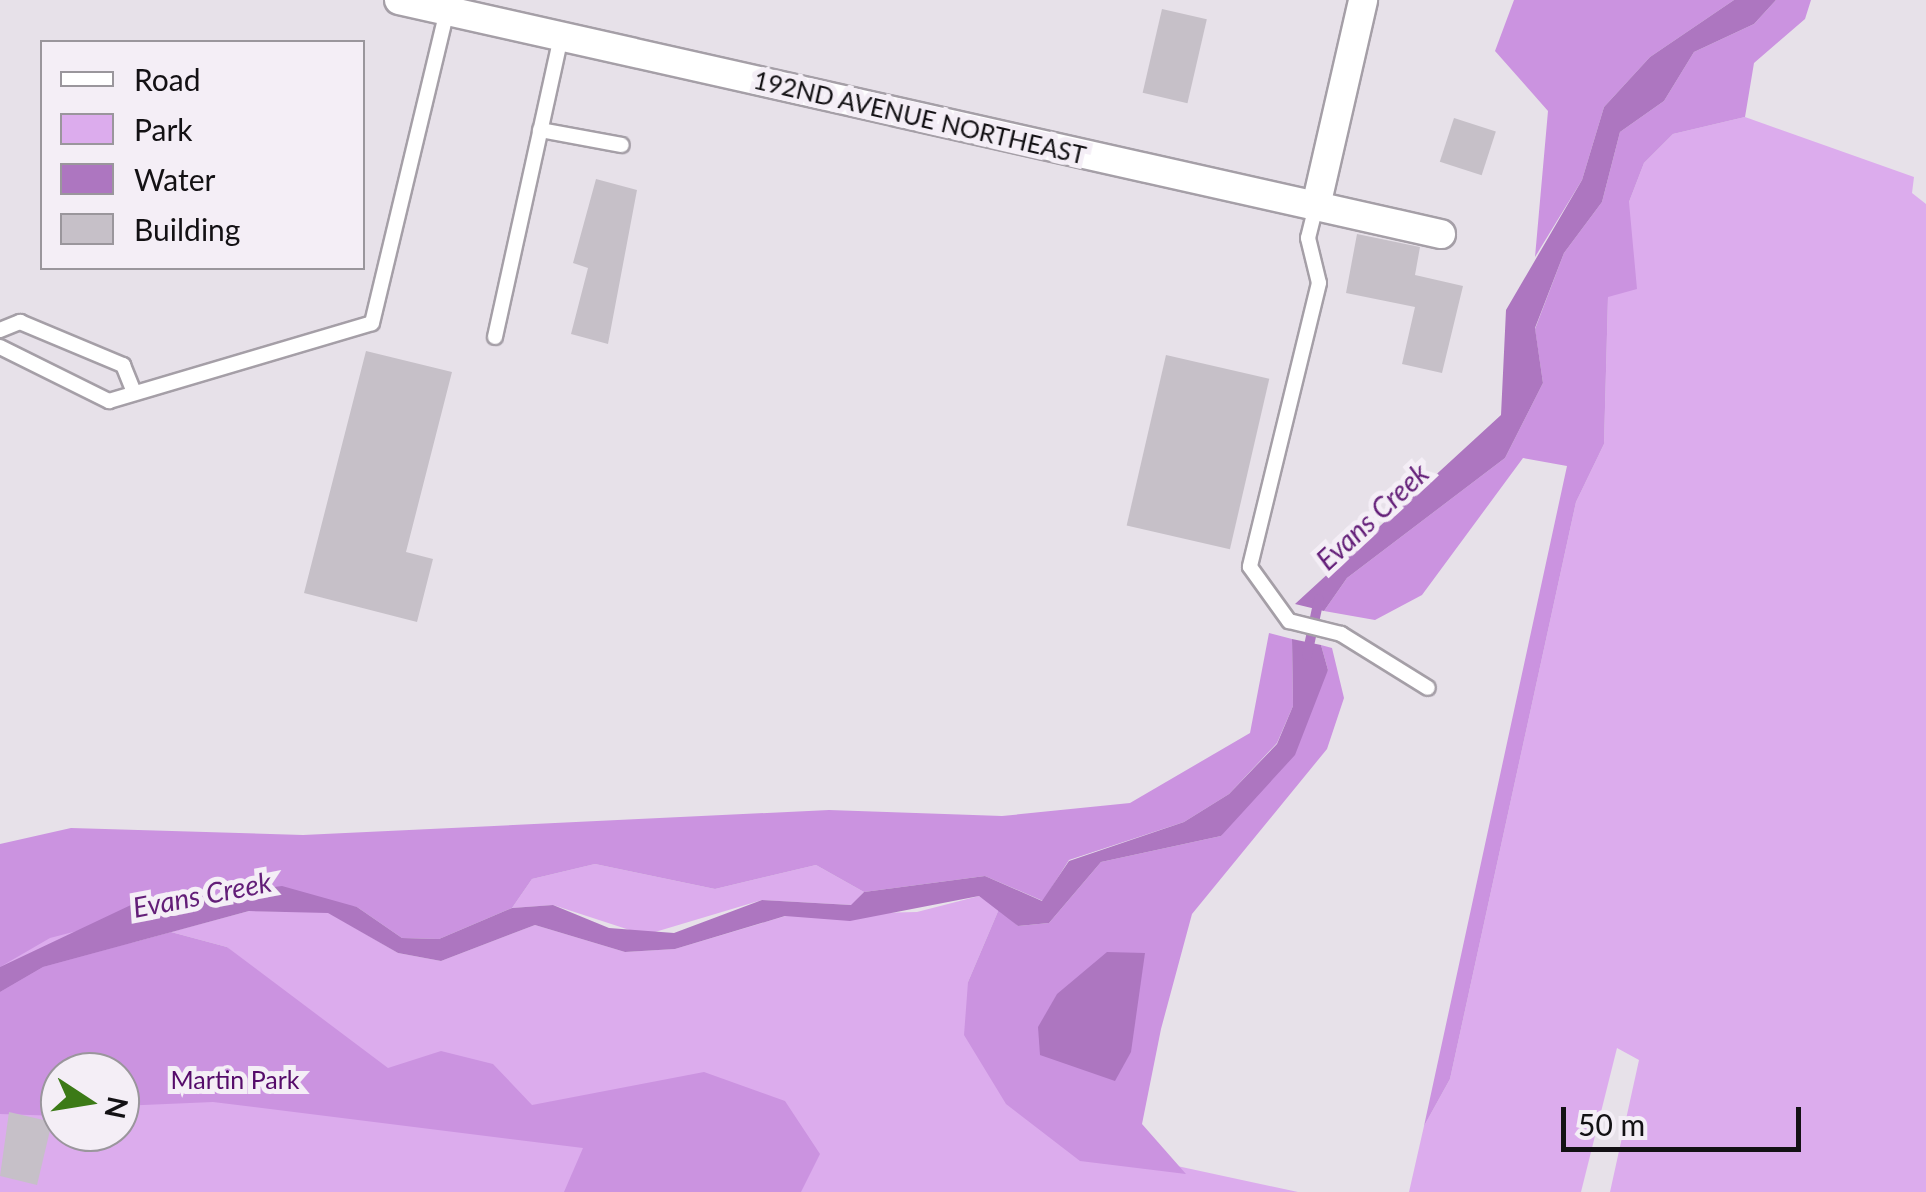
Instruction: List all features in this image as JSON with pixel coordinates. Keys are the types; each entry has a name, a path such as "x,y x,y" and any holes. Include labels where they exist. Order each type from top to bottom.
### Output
{"street":[{"name":"192ND AVENUE NORTHEAST","path":"399,0 1441,234"},
{"path":"1316,206 1363,0"}],"lane":[{"path":"0,347 109,402 133,390 214,377 372,323 447,10"},
{"path":"495,337 561,38"},
{"path":"540,130 622,145"},
{"path":"1316,206 1308,238 1319,283 1250,567 1290,621 1341,634 1428,688"},
{"path":"0,330 20,322 123,365 133,390"}],"green space":[{"path":"1514,0 1734,0 1650,57 1604,107 1582,180 1535,257 1548,111 1495,51"},
{"path":"1776,0 1811,0 1805,19 1754,63 1745,117 1673,134 1644,163 1629,202 1637,289 1608,297 1604,444 1576,502 1450,1079 1424,1126 1567,466 1523,458 1422,595 1375,620 1324,611 1347,578 1505,458 1543,383 1535,329 1564,253 1602,202 1620,132 1664,101 1694,52 1754,24"},
{"path":"1745,117 1914,177 1912,193 1926,204 1926,1192 1610,1192 1639,1060 1617,1048 1581,1192 1409,1192 1424,1126 1450,1079 1576,502 1604,444 1608,297 1629,202 1644,163 1673,134"},
{"path":"1269,633 1292,639 1293,706 1277,743 1229,794 1184,822 1069,860 1043,901 985,876 864,892 816,865 715,889 595,864 532,879 512,908 439,939 402,938 357,907 219,894 50,938 0,967 0,844 71,828 303,835 829,810 1002,816 1130,803 1250,733"},
{"path":"1321,645 1332,648 1344,698 1327,749 1192,914 1161,1029 1142,1124 1186,1174 1080,1161 1006,1104 964,1035 968,982 999,909 1018,926 1049,923 1101,862 1221,836 1328,670"},
{"path":"595,864 715,889 816,865 864,892 852,905 762,900 645,935 553,905 512,908 532,879"},
{"name":"Martin Park","path":"979,896 999,909 968,982 1052,1139 1298,1192 0,1192 0,914 248,967 227,947 171,932 249,911 328,912 398,953 441,961 535,925 625,952 675,949 789,915 917,912"},
{"path":"171,932 227,947 388,1068 441,1051 493,1064 532,1105 704,1072 785,1101 820,1154 801,1192 564,1192 583,1148 213,1102 140,1105 140,1052 40,1052 40,1115 0,1114 0,992 43,967"}],"water":[{"path":"1734,0 1776,0 1754,24 1694,52 1664,101 1620,132 1602,202 1564,253 1535,328 1543,383 1505,458 1347,578 1324,611 1295,604 1501,415 1506,310 1582,180 1604,107 1650,57"},
{"path":"1292,639 1321,645 1328,670 1295,755 1221,836 1101,862 1049,923 1018,926 979,896 850,921 785,916 675,949 625,952 535,925 441,961 398,953 328,913 249,911 43,967 0,992 0,967 133,904 163,915 219,894 282,886 357,907 402,938 439,939 512,908 553,905 609,928 674,933 762,900 851,905 864,892 985,876 1042,901 1069,861 1184,822 1229,794 1277,744 1293,706"},
{"path":"1107,952 1145,953 1131,1052 1115,1081 1040,1055 1038,1027 1057,994"}],"building":[{"path":"1162,9 1207,19 1187,103 1143,93"},
{"path":"1454,118 1496,132 1482,175 1440,162"},
{"path":"596,179 637,190 608,344 571,334 588,268 573,263"},
{"path":"1357,234 1420,247 1415,275 1463,286 1442,373 1402,364 1415,307 1346,293"},
{"path":"366,351 452,372 406,552 433,559 417,622 304,593"},
{"path":"1166,355 1269,379 1230,549 1127,526"},
{"path":"9,1112 40,1119 40,1152 45,1152 37,1185 0,1176"}],"waterway":[{"name":"Evans Creek","path":"1307,655 1319,599"}]}
